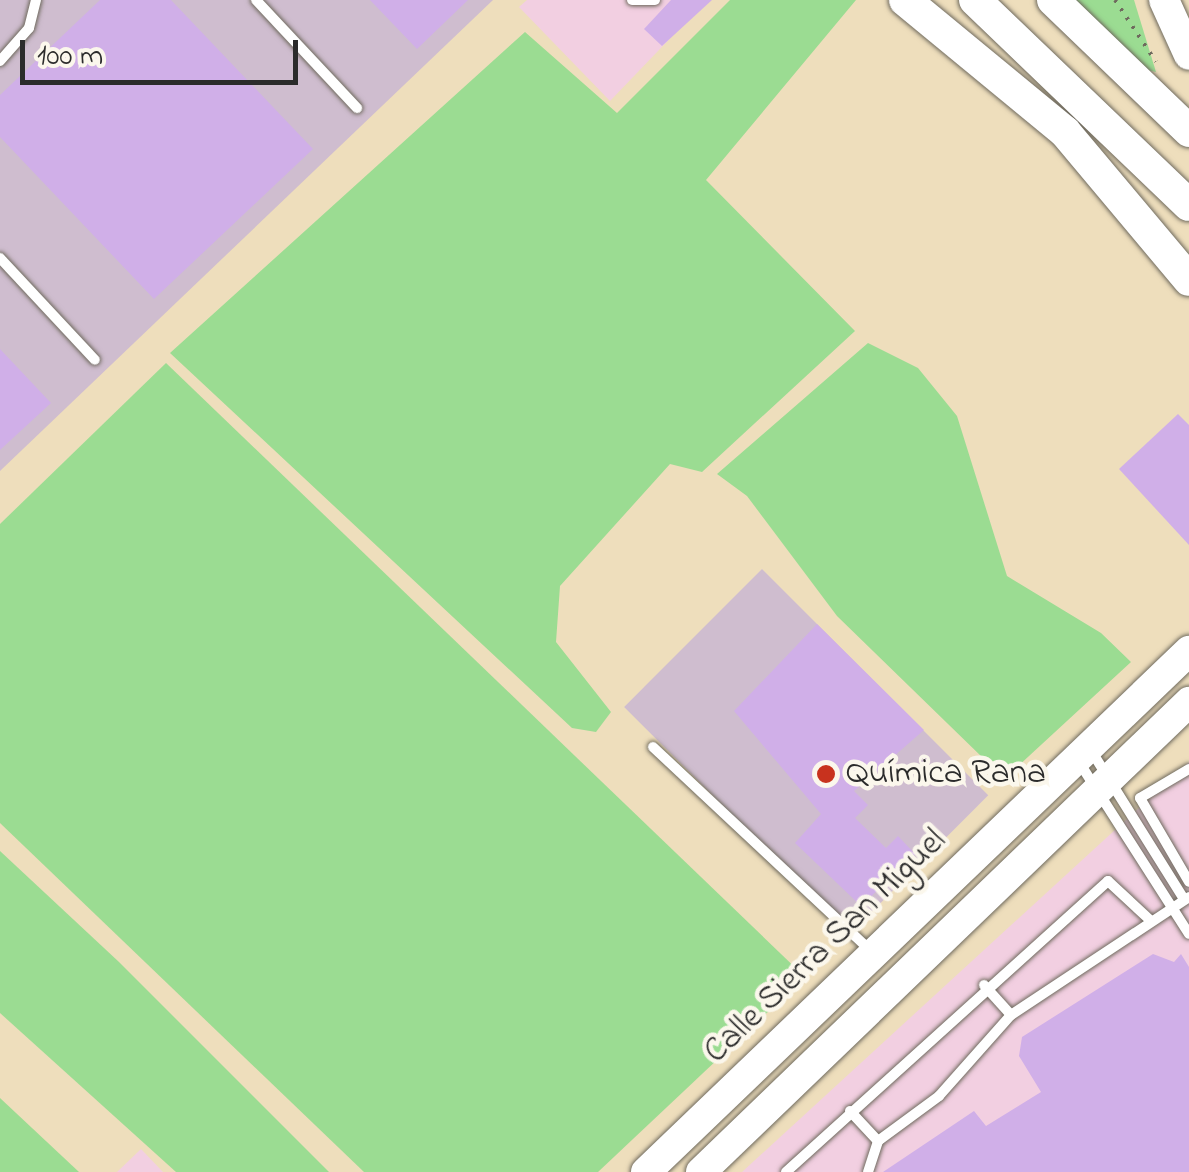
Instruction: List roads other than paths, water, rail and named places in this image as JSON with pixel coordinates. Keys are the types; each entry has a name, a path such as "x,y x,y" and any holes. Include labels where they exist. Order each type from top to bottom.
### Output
{"main road":[{"path":"905,0 1189,205"},
{"path":"975,0 1189,205"},
{"path":"1054,0 1189,131"},
{"path":"989,64 1100,168 1189,280"}],"street":[{"path":"1164,0 1189,55"},
{"name":"Calle Sierra San Miguel","path":"646,1172 1189,651"},
{"name":"Calle Sierra San Miguel","path":"701,1172 1189,702"}],"lane":[{"path":"0,61 29,28 36,0"},
{"path":"256,0 357,108"},
{"path":"632,0 655,0"},
{"path":"0,258 95,360"},
{"path":"654,748 874,953"},
{"path":"868,1172 878,1141 939,1096 1011,1014 1187,898 1082,753"},
{"path":"1189,769 1140,798 1189,882"},
{"path":"1105,782 1170,908 1189,934"},
{"path":"786,1172 984,985 1108,882 1151,921"},
{"path":"984,985 1011,1014"},
{"path":"850,1112 878,1141"}],"place":[{"name":"Química Rana","path":"826,774"}]}
